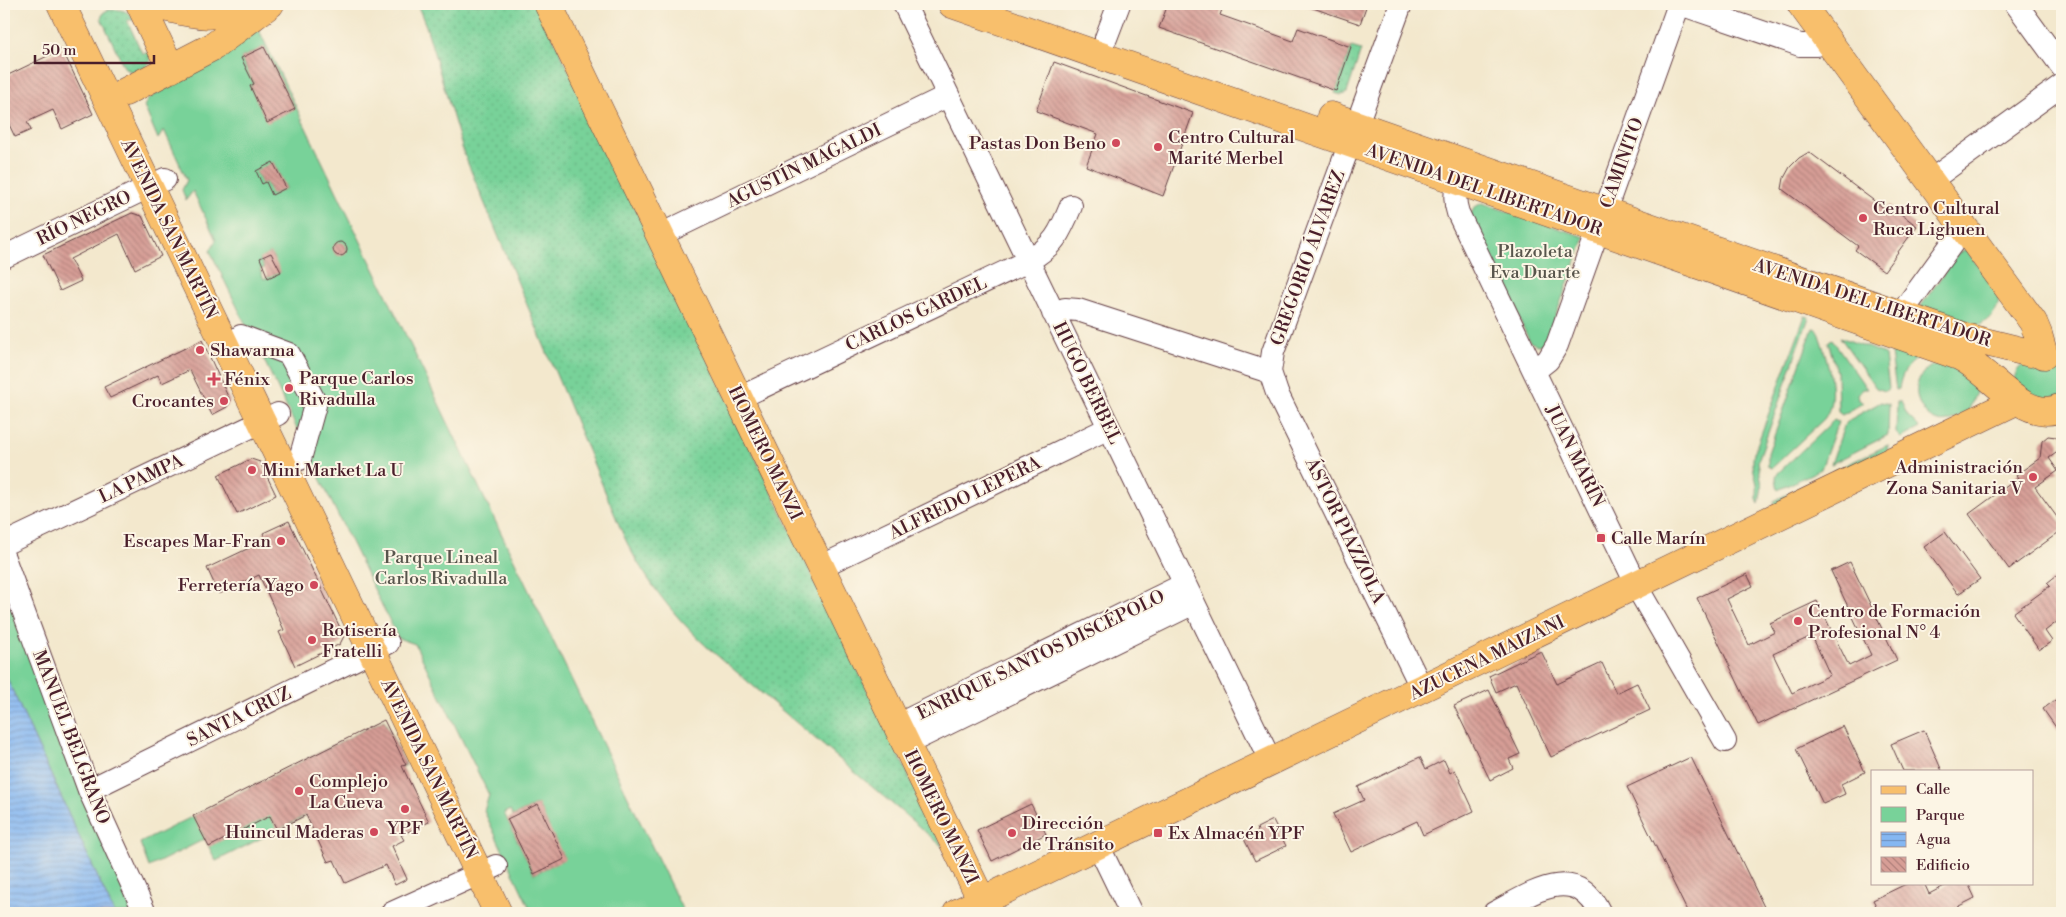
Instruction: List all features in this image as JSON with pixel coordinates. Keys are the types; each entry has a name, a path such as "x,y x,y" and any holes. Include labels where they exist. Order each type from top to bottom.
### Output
{"main road":[{"name":"AVENIDA SAN MARTÍN","path":"61,4 241,336 270,418 300,459 380,647"},
{"name":"AVENIDA SAN MARTÍN","path":"81,4 125,92 157,183 380,647 488,870 518,913"},
{"path":"140,4 171,68"},
{"path":"151,4 201,15 216,16 230,13 246,4"},
{"path":"125,92 225,39 270,4"},
{"name":"HOMERO MANZI","path":"548,4 982,901"},
{"name":"AVENIDA DEL LIBERTADOR","path":"952,4 1353,134 1601,221 1959,356 1980,368 2011,396 2056,413"},
{"name":"AVENIDA DEL LIBERTADOR","path":"1008,4 1106,38 1353,134"},
{"path":"1801,4 2033,322 2045,357"},
{"name":"AVENIDA DEL LIBERTADOR","path":"1601,221 1900,314 1965,337 2045,357"},
{"name":"AVENIDA DEL LIBERTADOR","path":"2011,396 2003,380 2006,367 2014,358 2045,357"},
{"name":"AZUCENA MAIZANI","path":"958,913 1636,585 2011,396"},
{"name":"AVENIDA SAN MARTÍN","path":"488,870 498,913"}],"street":[{"name":"HUGO BERBEL","path":"904,4 1271,762"},
{"path":"1106,38 1119,4"},
{"name":"GREGORIO ÁLVAREZ","path":"1270,372 1273,352 1401,4"},
{"path":"1680,4 1800,45 1811,46 1827,39"},
{"name":"CAMINITO","path":"1534,371 1548,360 1557,345 1680,4"},
{"path":"2016,4 2062,67"},
{"path":"1930,181 2062,85"},
{"name":"AGUSTÍN MAGALDI","path":"660,235 947,96"},
{"name":"JUAN MARÍN","path":"1461,172 1455,198 1458,213 1636,585 1661,632 1725,741"},
{"name":"RÍO NEGRO","path":"4,257 157,183"},
{"name":"CARLOS GARDEL","path":"738,398 1028,261 1054,242 1062,229 1071,206"},
{"path":"1900,314 1964,227"},
{"path":"1053,313 1065,309 1078,310 1270,372"},
{"path":"241,336 289,354 313,398 315,410 300,459"},
{"name":"ÁSTOR PIAZZOLA","path":"1270,372 1277,393 1422,689"},
{"name":"LA PAMPA","path":"4,544 270,418"},
{"name":"ALFREDO LEPERA","path":"820,567 1109,428"},
{"name":"MANUEL BELGRANO","path":"4,558 89,790 145,913"},
{"name":"ENRIQUE SANTOS DISCÉPOLO","path":"902,735 1189,594"},
{"name":"SANTA CRUZ","path":"89,790 380,647"},
{"path":"1098,845 1131,913"},
{"path":"392,913 488,870"},
{"path":"1494,913 1539,890 1561,885 1572,886 1583,891 1592,899 1600,913"}],"green space":[{"path":"417,4 537,4 943,847 706,646 669,607 638,563 622,532 464,154 426,26"},
{"path":"108,10 126,12 134,20 127,20 142,53 150,53 151,57 147,66 133,72 124,67 101,18 104,12"},
{"name":"Parque Lineal Carlos Rivadulla","path":"257,26 684,913 532,913 484,811 489,795 415,644 398,638 311,460 321,405 246,325 210,251 216,240 193,191 186,200 182,190 187,180 164,130 158,139 144,106 149,98 214,62","holes":["264,47 294,109 267,122 250,86 254,84 241,58","273,162 286,188 272,195 266,182 262,184 256,171","271,253 280,272 264,279 260,270 264,268 260,259","538,804 564,859 534,874 504,813 510,810 513,816"]},
{"path":"1351,47 1361,50 1347,93 1342,95 1335,93"},
{"name":"Plazoleta Eva Duarte","path":"1482,203 1585,237 1545,344 1538,345 1530,342 1470,215 1475,207"},
{"path":"1967,251 1987,277 1999,299 1996,310 1992,315 1983,323 1973,328 1921,306 1958,253"},
{"path":"1805,316 1809,317 1758,461 1762,486 1759,504 1753,466 1754,453"},
{"path":"1813,328 1817,329 1830,374 1831,399 1829,410 1824,419 1772,468 1768,466 1768,453"},
{"path":"1840,337 1882,353 1885,356 1889,388 1885,391 1876,388"},
{"path":"1832,339 1867,389 1862,389 1858,394 1859,400 1863,403 1842,415 1838,412 1837,372 1828,342"},
{"path":"1895,349 1920,357 1905,370 1899,389 1896,390 1891,353"},
{"path":"261,354 282,360 306,410 298,431"},
{"path":"1942,362 1973,380 1976,392 1969,410 1948,421 1938,421 1929,416 1922,408 1918,398 1917,387 1920,377 1928,368"},
{"path":"2028,362 2046,364 2054,367 2062,374 2062,398 2053,403 2015,385 2017,371"},
{"path":"1881,402 1889,404 1888,435 1831,464 1844,426 1849,420"},
{"path":"1897,402 1901,402 1908,416 1920,428 1901,438 1896,433"},
{"path":"1834,420 1838,422 1821,469 1778,490 1776,478 1778,473"},
{"path":"1888,445 1887,453 1836,478 1833,471"},
{"path":"1824,476 1827,482 1776,507 1773,501"},
{"path":"4,587 134,913 114,913 4,672"},
{"name":"Complejo La Cueva","path":"384,720 406,765 216,861 205,839 149,867 140,843"}],"water":[{"path":"4,672 114,913 4,913"}],"building":[{"path":"1168,4 1188,4 1199,7 1200,4 1224,4 1220,15 1293,41 1298,28 1351,47 1336,91 1159,28"},
{"path":"1307,4 1367,4 1360,24 1307,6"},
{"path":"264,47 295,109 267,123 250,86 254,84 241,58"},
{"path":"62,49 93,114 62,129 53,110 27,122 31,130 15,137 4,114 4,77"},
{"path":"1054,62 1193,113 1163,196 1086,166 1098,134 1036,111"},
{"name":"Centro Cultural Ruca Lighuen","path":"1809,152 1885,209 1889,205 1917,226 1884,271 1855,250 1858,246 1782,189 1784,178 1790,167"},
{"path":"273,162 286,188 272,195 266,182 262,184 256,171"},
{"path":"132,213 142,216 161,256 135,269 119,234 70,259 81,281 60,291 43,255"},
{"path":"340,242 345,244 347,249 345,254 340,256 335,254 333,249 335,244"},
{"path":"271,253 281,272 268,278 260,258"},
{"path":"202,340 230,401 227,407 212,415 190,370 162,383 158,375 110,398 104,387"},
{"path":"2048,436 2056,437 2060,443 2059,451 2049,458 2058,471 2035,487 2062,524 2062,530 2009,569 1969,514 2018,478 2016,475 2040,458 2042,441"},
{"path":"251,459 260,462 276,495 237,514 218,475"},
{"path":"289,521 344,636 340,644 295,666 279,632 284,630 259,575 219,594 207,568 266,540 263,533"},
{"path":"1945,532 1980,579 1958,594 1924,547"},
{"path":"1850,562 1897,660 1758,725 1697,598 1747,574 1753,586 1727,599 1749,645 1775,632 1770,623 1817,601 1849,666 1871,655 1831,571","holes":["1812,636 1830,675 1792,693 1773,654"]},
{"path":"2062,571 2062,618 2045,631 2052,641 2039,650 2013,613 2050,586 2047,583"},
{"path":"1541,651 1557,684 1602,663 1616,693 1637,683 1650,710 1551,757 1516,683 1496,692 1489,676"},
{"path":"1489,690 1520,754 1509,759 1513,768 1490,780 1454,706"},
{"path":"2062,695 2062,736 2043,709"},
{"path":"384,720 406,765 402,766 429,822 401,835 404,840 392,846 407,879 395,885 386,865 345,883 334,860 328,862 306,815 277,830 270,816 209,847 193,816"},
{"path":"1843,726 1865,772 1841,784 1845,794 1823,804 1796,749"},
{"path":"1924,730 1942,770 1903,770 1891,744"},
{"path":"1420,757 1426,769 1444,760 1450,773 1455,770 1474,811 1423,835 1417,821 1351,852 1333,814 1364,800 1358,787"},
{"path":"1691,757 1767,913 1688,913 1627,787"},
{"path":"538,804 565,859 534,874 507,819"},
{"name":"Dirección de Tránsito","path":"1031,804 1046,834 992,861 977,830"},
{"path":"1273,820 1286,846 1255,861 1244,839 1258,831 1257,828"},
{"path":"1906,884 1924,884 1929,894 1948,884 1968,884 1975,898 1957,907 1960,913 1880,913 1873,900"}],"place":[{"name":"Pastas Don Beno","path":"1116,143"},
{"name":"Centro Cultural Marité Merbel","path":"1158,147"},
{"name":"Centro Cultural Ruca Lighuen","path":"1863,218"},
{"name":"Shawarma","path":"200,350"},
{"name":"Fénix","path":"214,379"},
{"name":"Parque Carlos Rivadulla","path":"289,388"},
{"name":"Crocantes","path":"224,401"},
{"name":"Mini Market La U","path":"252,470"},
{"name":"Administración Zona Sanitaria V","path":"2033,477"},
{"name":"Calle Marín","path":"1601,538"},
{"name":"Escapes Mar-Fran","path":"281,541"},
{"name":"Ferretería Yago","path":"314,585"},
{"name":"Centro de Formación Profesional N° 4","path":"1798,621"},
{"name":"Rotisería Fratelli","path":"312,640"},
{"name":"Complejo La Cueva","path":"299,791"},
{"name":"YPF","path":"405,809"},
{"name":"Huincul Maderas","path":"374,832"},
{"name":"Dirección de Tránsito","path":"1012,833"},
{"name":"Ex Almacén YPF","path":"1158,833"}]}
